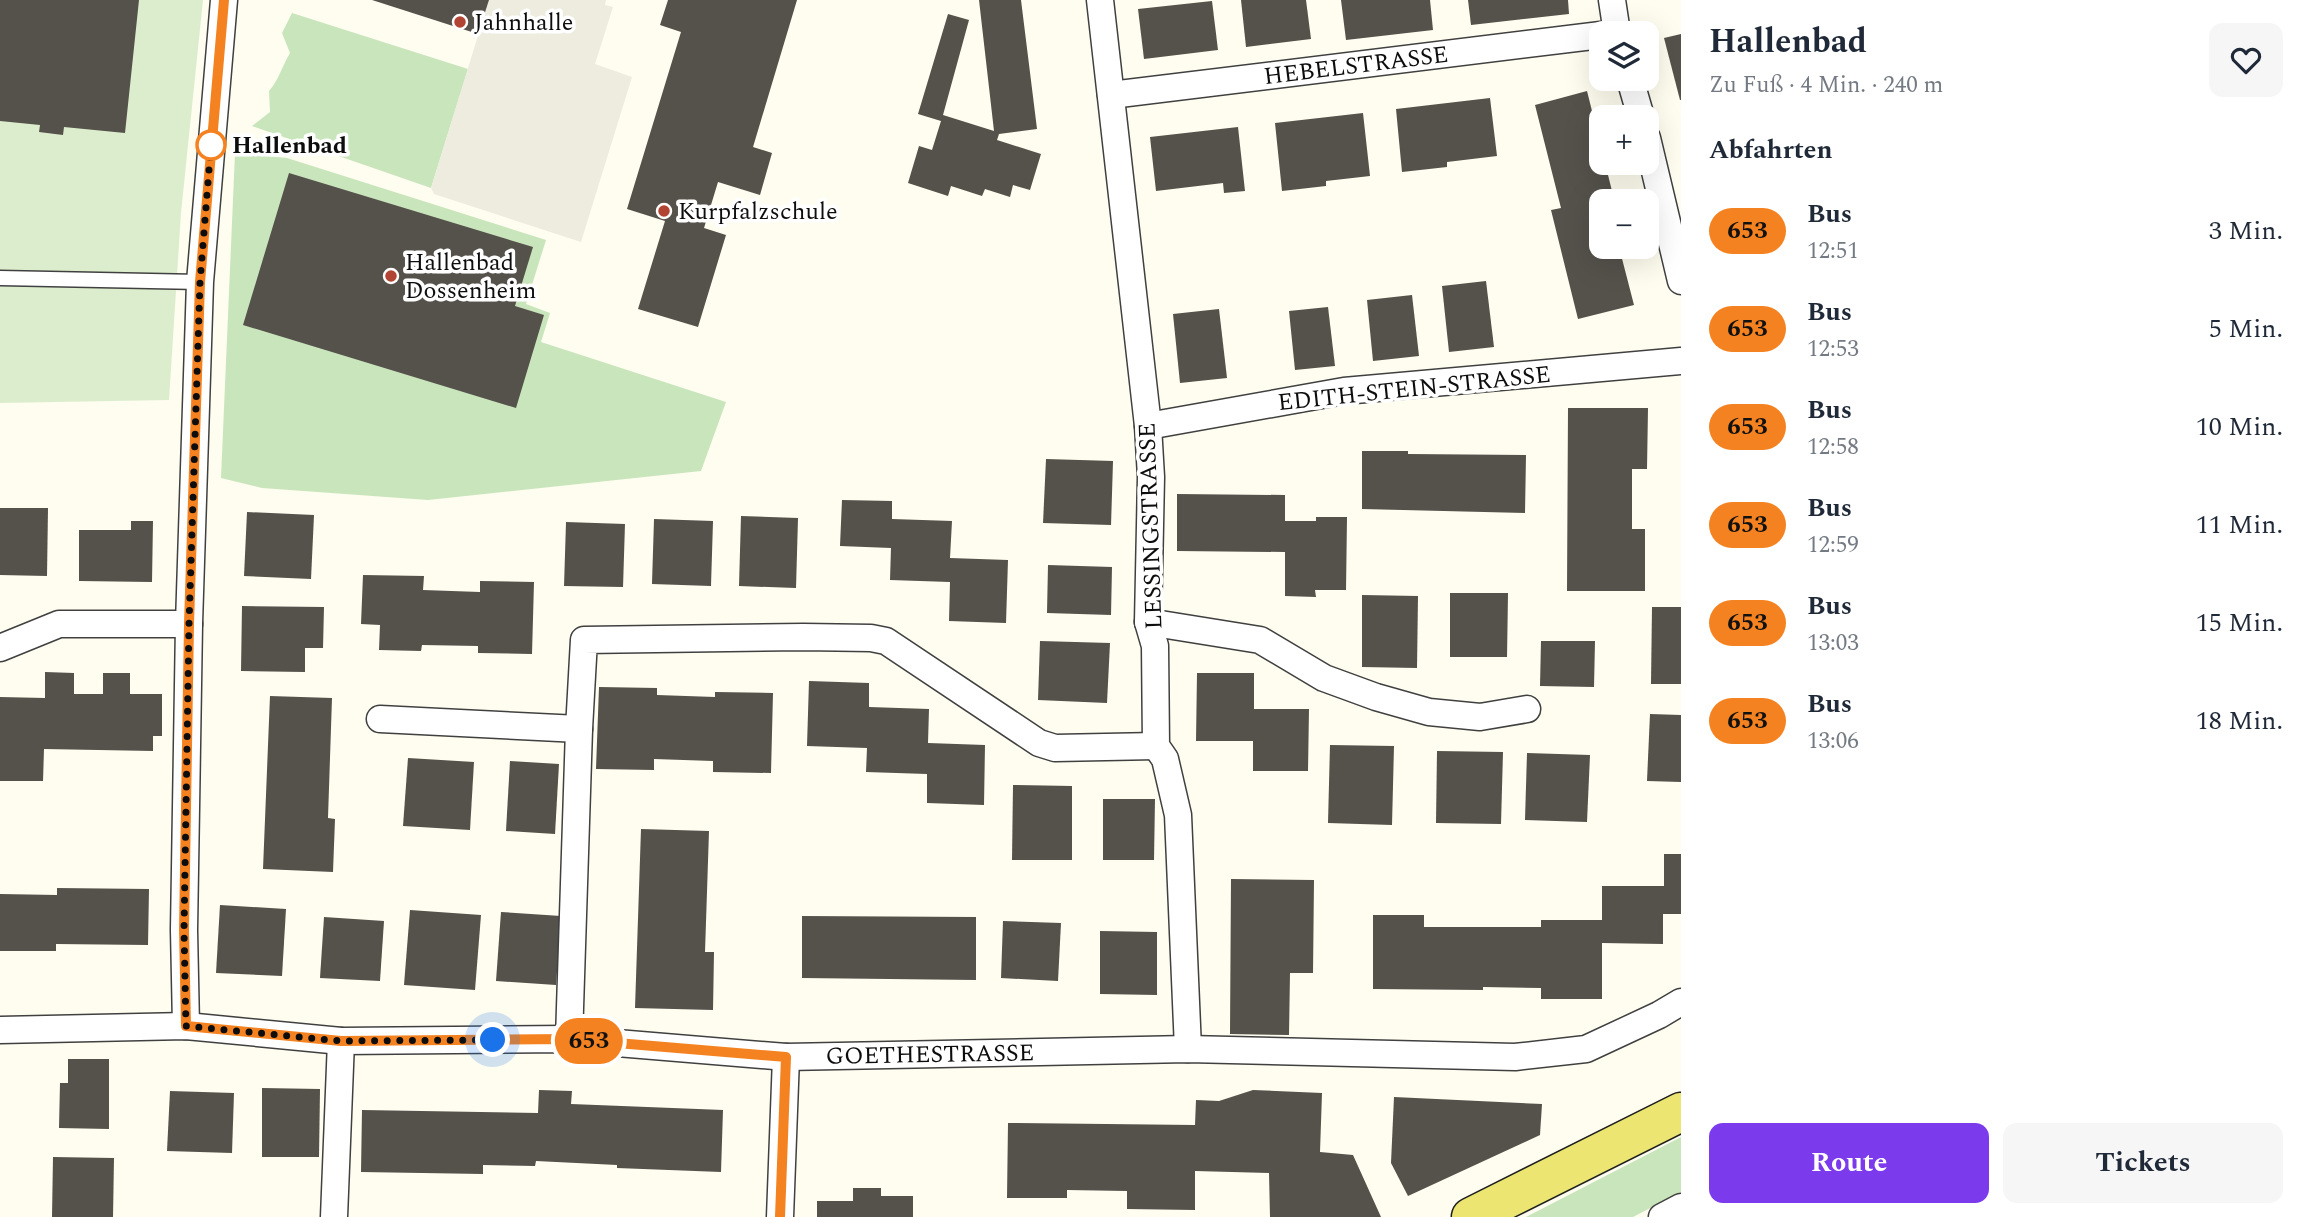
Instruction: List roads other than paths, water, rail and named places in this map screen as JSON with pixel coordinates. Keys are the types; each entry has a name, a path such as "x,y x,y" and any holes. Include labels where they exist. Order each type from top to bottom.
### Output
{"main road":[{"path":"1471,1217 1681,1112"}],"street":[{"path":"186,1026 184,930 189,624 200,282 224,0"},
{"name":"LESSINGSTRASSE","path":"1100,0 1148,425 1151,477 1148,622 1155,646 1156,746 1166,759 1178,815 1188,1049"},
{"path":"1612,0 1616,21"},
{"name":"HEBELSTRASSE","path":"1111,94 1589,36"},
{"path":"1659,161 1670,182 1681,281"},
{"name":"EDITH-STEIN-STRASSE","path":"1148,425 1344,391 1681,361"},
{"path":"1148,622 1260,640 1325,678 1376,697 1429,712 1480,717 1527,709"},
{"path":"0,648 59,624 189,624"},
{"path":"569,1039 584,640 871,638 886,641 1039,743 1055,747 1156,746"},
{"path":"380,719 579,729"},
{"name":"GOETHESTRASSE","path":"0,1030 186,1026 341,1041 569,1039 786,1057 1188,1049 1515,1057 1587,1049 1681,1002"},
{"path":"334,1217 341,1041"},
{"path":"780,1217 786,1057"},
{"path":"1662,1217 1681,1207"}],"lane":[{"path":"0,278 200,282"}],"place":[{"name":"Jahnhalle","path":"460,22"},
{"name":"Hallenbad","path":"211,145"},
{"name":"Kurpfalzschule","path":"664,211"},
{"name":"Hallenbad Dossenheim","path":"391,276"}]}
